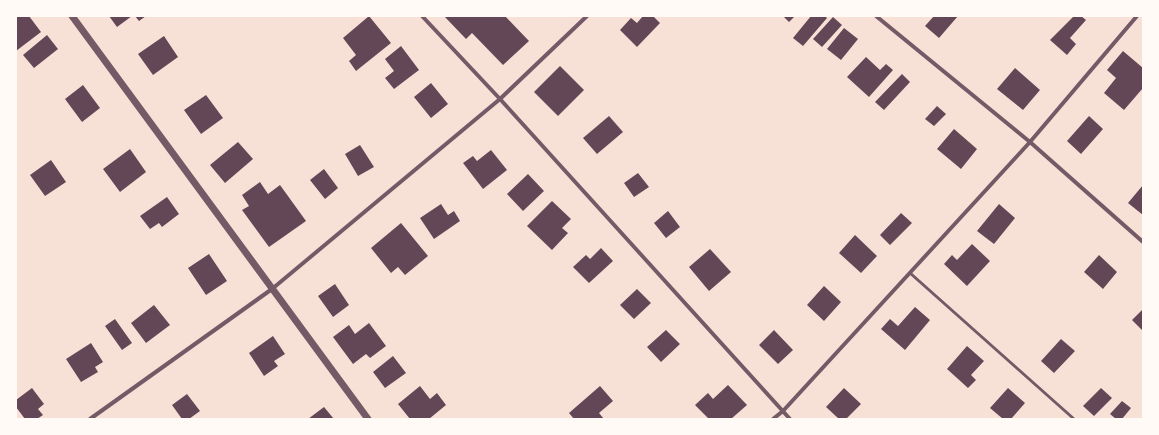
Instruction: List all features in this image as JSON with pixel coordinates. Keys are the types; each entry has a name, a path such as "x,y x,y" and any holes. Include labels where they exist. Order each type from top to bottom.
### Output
{"street":[{"path":"72,16 368,419"},
{"path":"422,16 500,99 790,419"},
{"path":"90,419 272,289 500,99 587,16"},
{"path":"876,16 1030,142 1143,242"},
{"path":"774,419 1030,142 1137,16"}],"lane":[{"path":"910,273 1074,419"}],"building":[{"path":"16,16 29,16 41,32 16,51"},
{"path":"109,16 132,16 117,27"},
{"path":"135,16 146,16 139,21"},
{"path":"369,16 391,43 356,71 349,61 356,55 343,38"},
{"path":"444,16 505,16 529,41 503,65 472,33 466,39"},
{"path":"643,16 653,16 660,23 637,47 620,30 631,18 637,23"},
{"path":"783,16 795,16 789,22"},
{"path":"811,16 825,16 827,18 803,46 793,38"},
{"path":"934,16 958,16 939,38 925,26"},
{"path":"1074,16 1081,16 1086,20 1070,38 1076,44 1067,55 1050,40"},
{"path":"833,17 842,25 822,47 813,39"},
{"path":"844,28 858,39 841,60 827,49"},
{"path":"47,35 58,49 34,68 23,55"},
{"path":"164,36 178,57 153,75 138,54"},
{"path":"401,46 419,70 394,89 385,78 394,71 385,59"},
{"path":"1123,51 1143,68 1143,88 1124,110 1104,93 1116,78 1107,70"},
{"path":"866,57 880,70 886,64 893,70 869,97 847,77"},
{"path":"560,66 584,90 558,116 534,92"},
{"path":"1015,68 1040,90 1023,110 997,89"},
{"path":"902,74 910,82 884,110 875,102"},
{"path":"431,83 448,104 431,118 414,97"},
{"path":"83,85 100,108 82,122 65,99"},
{"path":"206,95 223,118 201,134 184,110"},
{"path":"937,106 946,114 934,126 925,119"},
{"path":"609,116 623,132 597,154 583,138"},
{"path":"1089,116 1103,129 1081,154 1067,141"},
{"path":"954,129 977,149 961,169 937,149"},
{"path":"238,142 253,159 225,183 210,165"},
{"path":"360,145 374,167 358,176 345,154"},
{"path":"130,149 146,172 120,192 103,169"},
{"path":"491,150 507,170 483,189 463,163 473,156 477,161"},
{"path":"51,160 66,182 45,196 30,175"},
{"path":"324,169 338,188 325,199 310,180"},
{"path":"638,173 649,187 634,197 624,183"},
{"path":"528,174 544,191 523,211 507,194"},
{"path":"260,182 268,194 280,185 306,221 269,247 242,210 249,206 242,195"},
{"path":"1143,185 1143,215 1128,203"},
{"path":"167,197 179,214 162,227 159,223 150,229 140,216"},
{"path":"552,201 571,219 562,228 568,233 552,250 527,226"},
{"path":"441,204 448,215 454,211 460,221 434,239 420,218"},
{"path":"999,204 1015,218 994,244 977,231"},
{"path":"668,211 680,227 666,238 654,223"},
{"path":"901,213 912,223 890,245 880,235"},
{"path":"401,223 428,256 405,275 398,267 391,273 371,248"},
{"path":"855,235 877,256 861,273 839,253"},
{"path":"972,244 990,261 967,286 944,264 952,255 957,260"},
{"path":"601,248 613,261 589,283 573,267 586,255 590,259"},
{"path":"710,249 731,272 709,291 689,267"},
{"path":"209,254 227,281 206,295 188,268"},
{"path":"1099,255 1117,272 1103,289 1084,272"},
{"path":"335,284 349,305 333,317 318,296"},
{"path":"824,286 841,302 824,321 807,305"},
{"path":"637,289 651,303 634,319 620,305"},
{"path":"154,305 170,325 146,343 131,323"},
{"path":"915,307 930,320 905,350 881,329 890,319 898,326"},
{"path":"1143,309 1143,331 1132,320"},
{"path":"115,319 132,343 122,350 105,326"},
{"path":"369,323 386,346 370,358 366,354 353,364 333,337 349,325 355,334"},
{"path":"666,330 680,344 661,362 647,347"},
{"path":"774,330 793,350 778,364 759,345"},
{"path":"273,336 285,354 274,361 278,366 264,376 249,353"},
{"path":"1061,339 1075,351 1054,373 1041,361"},
{"path":"91,343 103,362 95,367 98,372 81,382 66,359"},
{"path":"967,346 984,361 971,375 976,380 968,388 947,369"},
{"path":"393,356 406,373 385,388 373,372"},
{"path":"728,385 747,405 731,419 709,419 695,405 708,393 713,399"},
{"path":"420,386 430,399 437,393 446,405 429,419 410,419 398,404"},
{"path":"600,386 613,401 599,413 604,419 574,419 569,413"},
{"path":"32,388 44,404 38,409 43,415 37,419 25,419 16,407 16,400"},
{"path":"844,388 861,404 846,419 839,419 826,407"},
{"path":"1008,388 1025,403 1011,419 1003,419 990,408"},
{"path":"1101,388 1112,398 1094,416 1083,406"},
{"path":"187,394 200,411 189,419 182,419 172,405"},
{"path":"1122,401 1131,408 1122,419 1116,419 1110,414"},
{"path":"324,407 334,419 308,419"}]}
